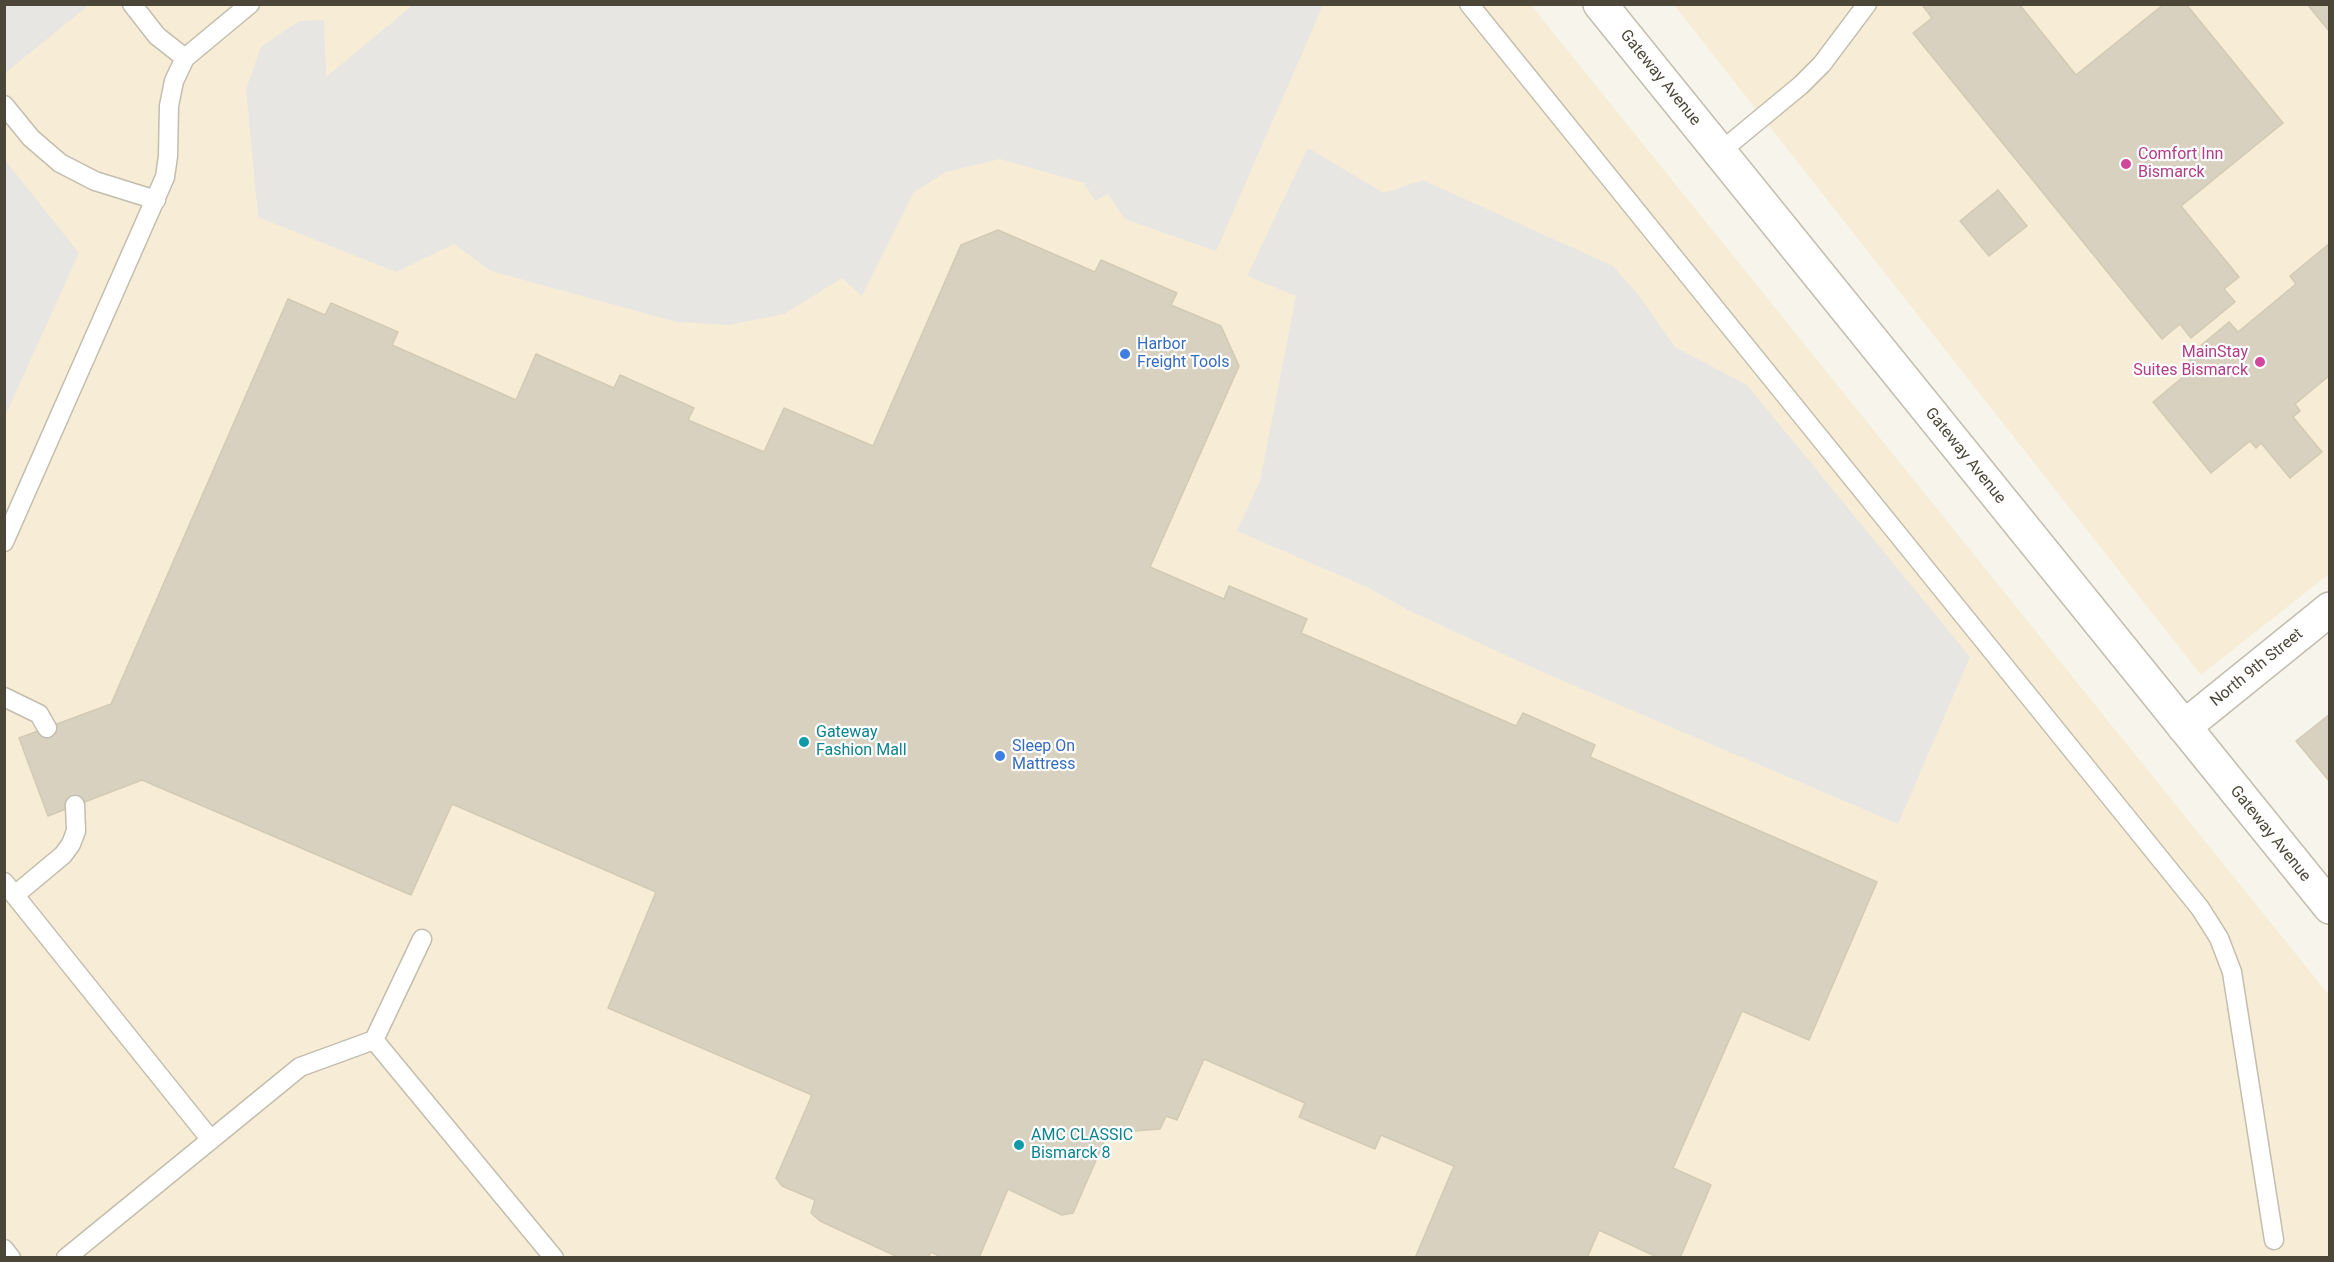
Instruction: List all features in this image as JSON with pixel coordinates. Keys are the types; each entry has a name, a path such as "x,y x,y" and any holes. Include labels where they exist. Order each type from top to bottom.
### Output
{"street":[{"name":"Gateway Avenue","path":"1600,4 2330,908"},
{"name":"North 9th Street","path":"2184,727 2330,609"}],"lane":[{"path":"132,4 157,36 185,58"},
{"path":"1469,4 2200,908 2219,938 2234,981 2274,1240"},
{"path":"1720,152 1815,71 1867,4"},
{"path":"4,543 165,177 168,156 169,106 174,81 185,58 243,7"},
{"path":"4,105 31,138 60,163 95,181 156,200"},
{"path":"4,697 39,714 47,728"},
{"path":"75,805 76,831 63,855 10,888 211,1140"},
{"path":"66,1257 300,1067 374,1040 422,939"},
{"path":"374,1040 554,1257"},
{"path":"4,1249 11,1257"}],"shaded area":[{"path":"5,4 89,4 89,5 5,73"},
{"path":"5,5 1531,5 2329,995 2329,1257 5,1258"},
{"path":"413,5 1323,5 1216,251 1125,219 1108,194 1095,201 1084,183 1000,159 946,172 914,192 862,296 842,278 784,314 729,325 677,322 491,271 454,244 396,272 258,217 246,89 261,47 299,21 324,20 326,77"},
{"path":"1674,5 2329,5 2329,574 2201,675"},
{"path":"1308,148 1384,193 1423,180 1613,266 1640,297 1675,347 1747,385 1970,657 1898,824 1540,671 1408,610 1369,588 1237,531 1260,481 1296,296 1247,276"},
{"path":"5,160 79,253 5,416"}],"building":[{"name":"Comfort Inn Bismarck","path":"1925,4 2019,4 2076,75 2164,4 2186,4 2283,123 2181,206 2239,277 2224,289 2235,302 2191,338 2180,324 2162,339 1913,33 1932,18 1923,6"},
{"path":"2307,4 2330,4 2330,32"},
{"path":"1998,190 2027,226 1989,256 1960,221"},
{"name":"Gateway Fashion Mall","path":"998,230 1095,272 1101,260 1177,293 1171,305 1221,326 1239,366 1150,567 1224,599 1229,586 1307,619 1301,633 1516,726 1523,713 1595,745 1590,757 1877,882 1809,1040 1742,1011 1673,1168 1711,1185 1680,1258 1659,1258 1599,1230 1587,1258 1415,1258 1454,1166 1381,1135 1375,1149 1299,1117 1305,1103 1204,1059 1177,1120 1166,1116 1160,1129 1108,1133 1073,1213 1062,1215 1008,1189 979,1258 943,1258 931,1252 928,1258 900,1258 820,1221 811,1213 815,1200 782,1186 776,1178 812,1095 608,1008 656,892 452,804 411,895 142,780 48,816 19,738 111,704 288,299 325,315 331,303 398,332 392,345 516,400 536,354 614,388 620,375 694,408 688,420 764,452 784,408 873,446 961,245"},
{"name":"MainStay Suites Bismarck","path":"2330,243 2330,375 2295,404 2300,411 2293,417 2322,452 2290,478 2261,443 2256,448 2250,441 2211,473 2153,402 2195,367 2187,357 2229,322 2238,332 2296,284 2290,276"},
{"path":"2330,714 2330,782 2296,741"}],"place":[{"name":"Comfort Inn Bismarck","path":"2126,164"},
{"name":"Harbor Freight Tools","path":"1125,354"},
{"name":"MainStay Suites Bismarck","path":"2260,362"},
{"name":"Gateway Fashion Mall","path":"804,742"},
{"name":"Sleep On Mattress","path":"1000,756"},
{"name":"AMC CLASSIC Bismarck 8","path":"1019,1145"}]}
